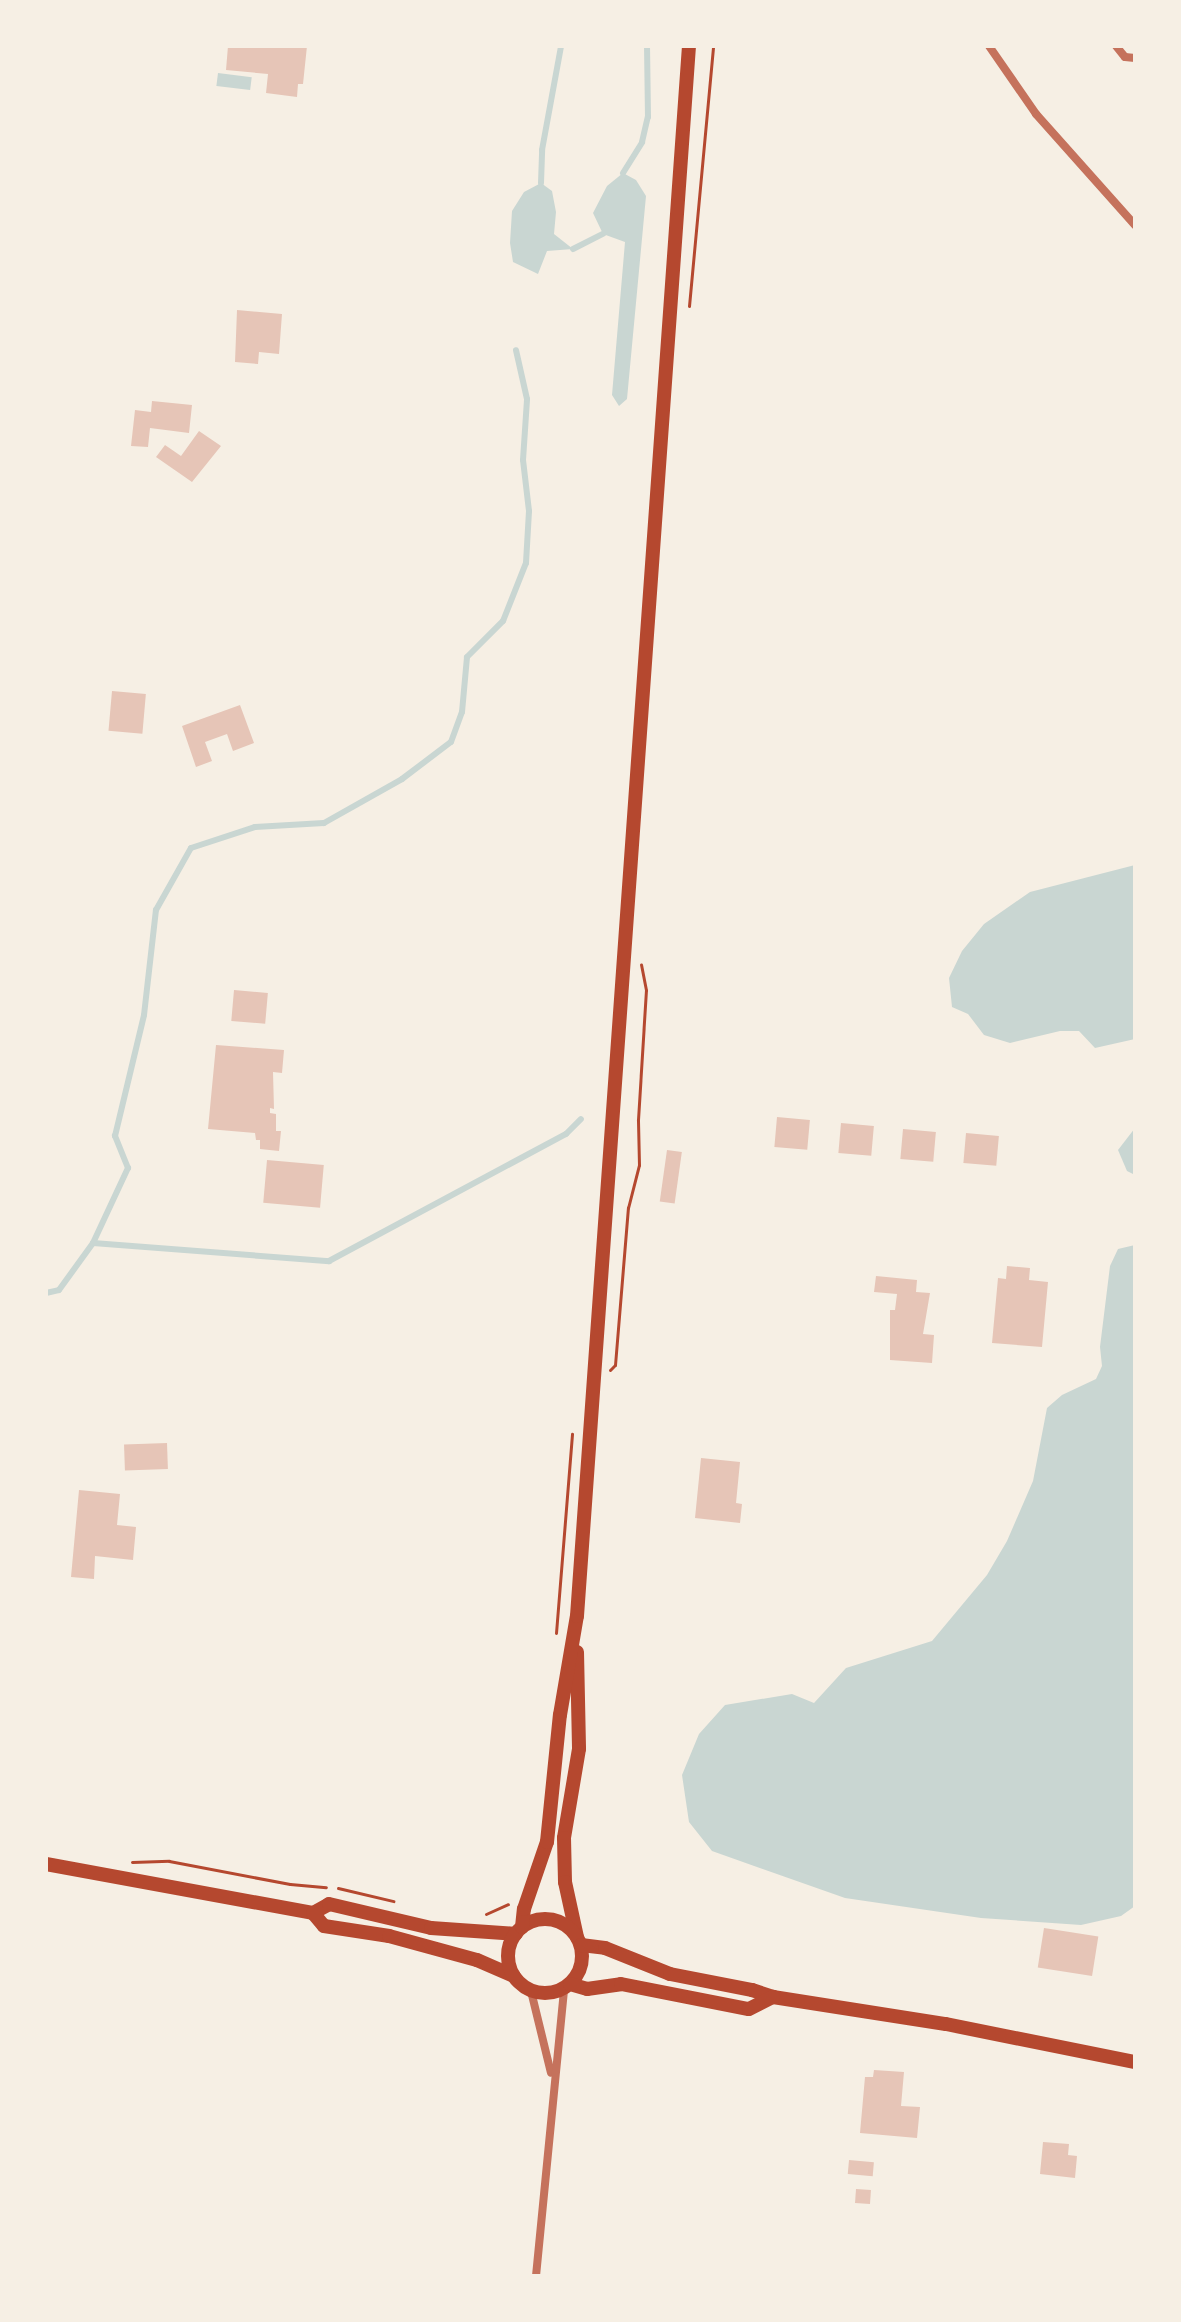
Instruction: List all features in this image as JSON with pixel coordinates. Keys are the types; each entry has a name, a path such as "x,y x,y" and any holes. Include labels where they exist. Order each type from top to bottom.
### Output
{"main road":[{"path":"46,1864 313,1913 324,1926 389,1936 477,1960 514,1976 531,1991 553,1993 567,1986 581,1966 579,1941 565,1882 564,1852 579,1749 577,1616 689,46"},
{"path":"514,1976 508,1954 519,1931 547,1842 560,1715 577,1616"},
{"path":"313,1913 329,1904 431,1928 519,1931 533,1921 558,1921 579,1941 670,1974 773,1997 933,2022 1135,2062"},
{"path":"567,1986 587,1989 621,1984 749,2009 773,1997"}],"street":[{"path":"989,46 1036,114 1135,225"},
{"path":"1116,46 1125,57 1135,58"},
{"path":"536,2276 553,2082 567,1986"},
{"path":"531,1991 553,2082"}],"path":[{"path":"122,1860 169,1861 290,1884 371,1893 400,1903"},
{"path":"473,1915 502,1909 514,1900"}],"shaded area":[{"path":"218,73 252,77 250,90 216,86"},
{"path":"623,173 636,180 646,196 627,399 619,406 612,395 625,242 603,234 593,213 607,186"},
{"path":"541,183 552,191 556,212 554,234 573,249 547,251 538,274 513,262 510,243 512,211 524,192"},
{"path":"1135,865 1135,1039 1095,1048 1079,1031 1060,1031 1010,1043 984,1035 968,1014 952,1007 949,978 962,951 984,924 1030,892"},
{"path":"1135,1128 1135,1175 1127,1171 1118,1150"},
{"path":"1135,1245 1135,1906 1121,1916 1081,1925 981,1918 845,1898 712,1851 689,1822 682,1775 699,1734 725,1705 792,1694 814,1703 846,1668 932,1641 987,1575 1007,1541 1033,1481 1047,1408 1062,1395 1096,1379 1102,1366 1100,1347 1110,1266 1118,1249"}],"building":[{"path":"228,46 307,46 303,84 298,84 297,97 266,93 268,74 226,70"},
{"path":"237,310 282,314 279,354 259,352 258,364 235,362"},
{"path":"152,401 192,405 189,433 150,428 148,447 131,446 135,410 151,412"},
{"path":"199,431 221,446 192,482 156,457 165,445 181,456"},
{"path":"112,691 146,694 142,734 109,731"},
{"path":"240,705 254,743 233,751 227,734 205,742 212,761 196,767 182,726"},
{"path":"234,990 268,993 265,1024 231,1021"},
{"path":"216,1045 284,1050 282,1073 273,1072 274,1109 270,1108 270,1113 276,1114 276,1131 281,1131 279,1151 260,1149 260,1140 256,1140 255,1133 208,1129"},
{"path":"777,1117 810,1120 807,1150 774,1147"},
{"path":"841,1123 874,1126 871,1156 838,1153"},
{"path":"903,1129 936,1132 933,1162 900,1159"},
{"path":"966,1133 999,1136 996,1166 963,1163"},
{"path":"667,1150 682,1152 675,1204 660,1201"},
{"path":"267,1160 324,1165 320,1208 263,1203"},
{"path":"1007,1266 1030,1268 1029,1280 1048,1282 1042,1347 992,1343 998,1278 1006,1279"},
{"path":"876,1276 917,1280 916,1292 930,1293 923,1334 934,1335 932,1363 890,1360 890,1310 895,1310 897,1294 874,1292"},
{"path":"167,1443 168,1469 125,1470 124,1445"},
{"path":"701,1458 740,1462 736,1503 742,1504 740,1523 695,1518"},
{"path":"79,1490 120,1494 117,1525 136,1527 133,1560 95,1556 94,1579 71,1577"},
{"path":"1044,1928 1098,1937 1092,1976 1038,1968"},
{"path":"874,2070 904,2072 901,2106 920,2107 917,2138 860,2133 865,2077 873,2077"},
{"path":"1043,2142 1069,2144 1068,2155 1077,2156 1075,2178 1040,2174"},
{"path":"849,2160 874,2162 873,2176 848,2174"},
{"path":"856,2189 871,2190 870,2204 855,2203"}],"waterway":[{"path":"541,183 542,150 561,46"},
{"path":"623,173 642,142 648,117 647,46"},
{"path":"573,249 603,234"},
{"path":"46,1293 59,1290 93,1243 128,1168 115,1136 144,1015 156,910 191,848 255,827 324,823 402,779 451,742 462,712 467,657 503,621 526,563 529,511 523,460 527,399 516,350"},
{"path":"93,1243 329,1261 566,1134 581,1119"}]}
